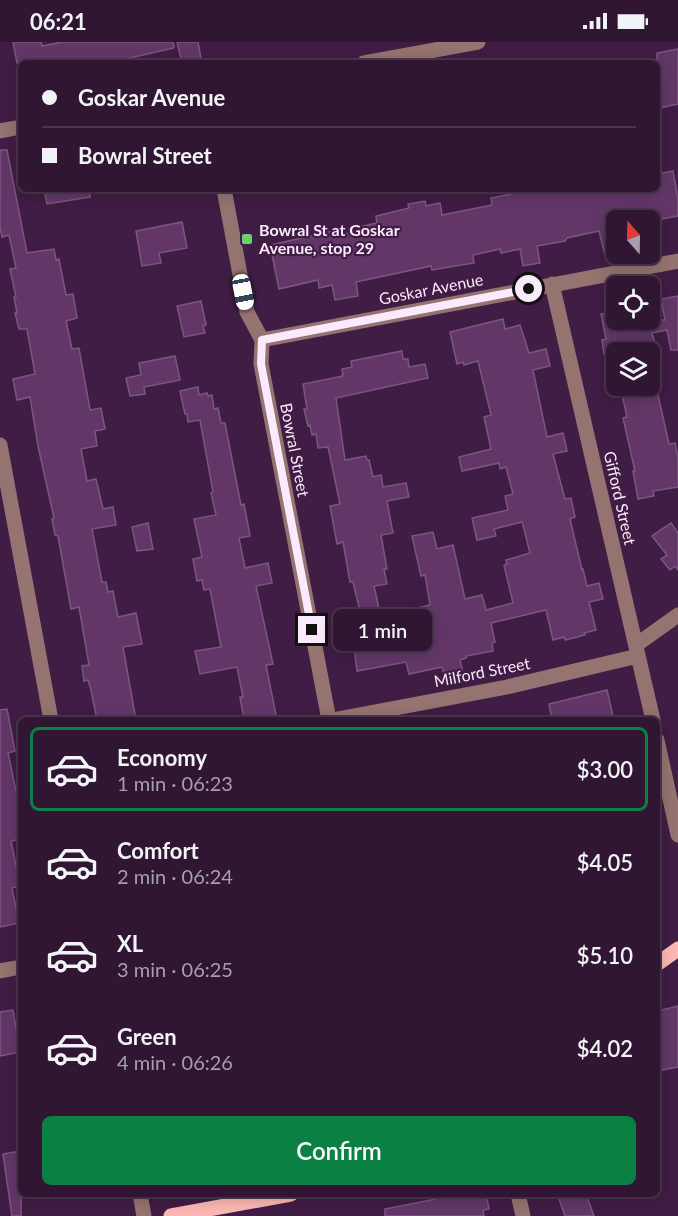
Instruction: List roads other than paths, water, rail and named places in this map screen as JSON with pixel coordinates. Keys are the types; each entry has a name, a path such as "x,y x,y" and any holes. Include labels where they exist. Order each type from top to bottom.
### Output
{"main road":[{"path":"660,962 678,949"},
{"path":"171,1216 275,1197"}],"street":[{"path":"380,60 478,42"},
{"path":"0,131 18,128"},
{"name":"Bowral Street","path":"225,192 247,312 262,340 261,364 330,717"},
{"name":"Goskar Avenue","path":"262,340 678,261"},
{"name":"Gifford Street","path":"552,284 651,717"},
{"path":"0,445 50,717"},
{"name":"Milford Street","path":"347,717 507,687 637,651 678,615"},
{"path":"660,754 678,835"},
{"path":"0,971 18,968"},
{"path":"141,1197 144,1216"},
{"path":"519,1197 523,1216"}],"place":[{"name":"Bowral St at Goskar Avenue, stop 29","path":"247,239"}]}
